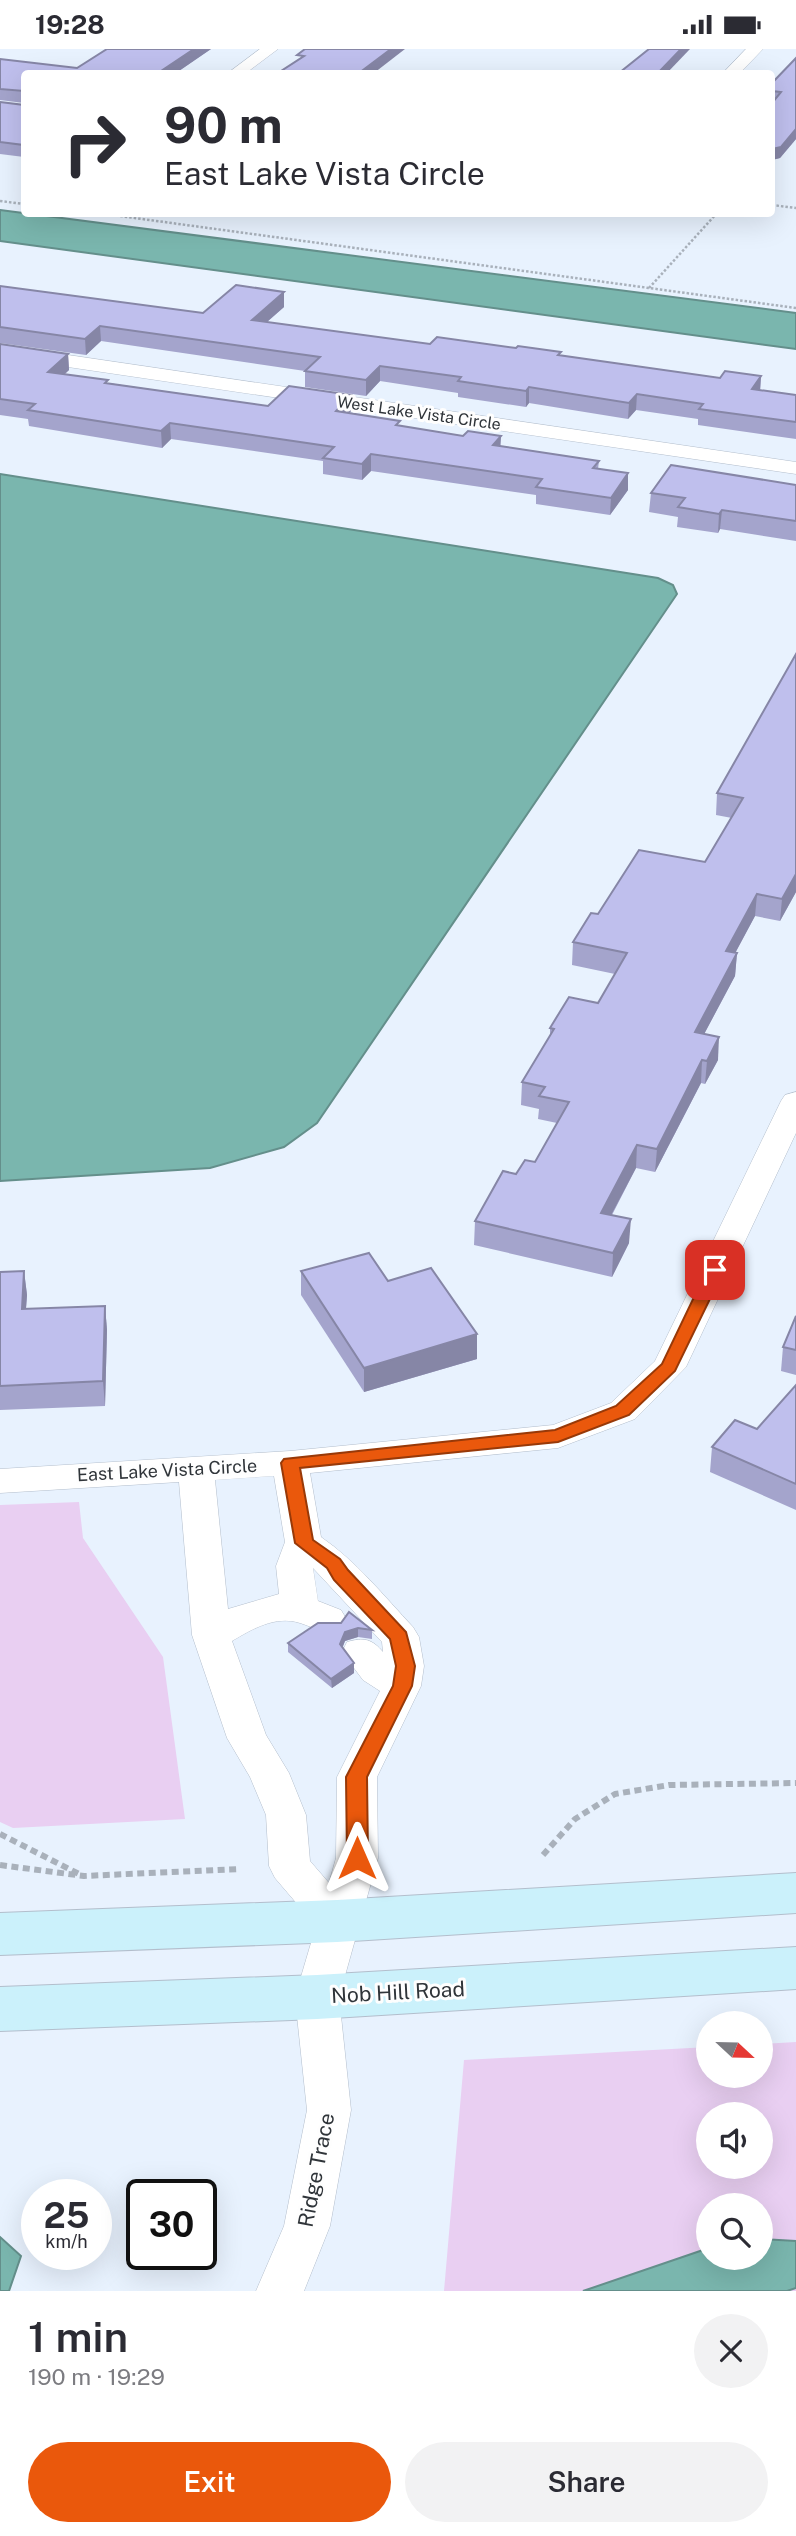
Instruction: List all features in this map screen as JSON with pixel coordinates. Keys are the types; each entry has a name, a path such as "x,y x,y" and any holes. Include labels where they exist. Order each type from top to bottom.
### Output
{"main road":[{"path":"0,1934 337,1921 796,1893"},
{"name":"Nob Hill Road","path":"0,2010 317,1997 796,1968"}],"street":[{"path":"240,70 270,49"},
{"path":"734,70 755,49"},
{"name":"West Lake Vista Circle","path":"0,351 796,468"},
{"name":"East Lake Vista Circle","path":"0,1481 290,1463 558,1436 623,1411 669,1367 796,1101"},
{"path":"290,1463 304,1543 333,1563 341,1575 400,1637 405,1666 402,1686 377,1670 361,1652"},
{"path":"196,1467 211,1635 247,1738 269,1773 286,1815 290,1866 337,1921"},
{"path":"211,1635 249,1614 266,1608 314,1614 294,1576 295,1554 304,1543"},
{"name":"Ridge Trace","path":"280,2291 307,2225 329,2110 317,1997 357,1858 356,1777 402,1686"}],"path":[{"path":"0,201 21,204"},
{"path":"775,205 796,208"},
{"path":"127,217 796,308"},
{"path":"648,288 713,217"},
{"path":"543,1855 575,1819 615,1794 669,1785 796,1783"},
{"path":"0,1835 84,1876"},
{"path":"0,1865 84,1876 240,1869"}],"shaded area":[{"path":"0,210 21,213 21,217 54,217 796,313 796,349 0,241"},
{"path":"0,474 658,578 673,585 677,594 317,1123 284,1147 210,1168 0,1181"},
{"path":"79,1502 83,1538 163,1657 185,1819 13,1828 0,1822 0,1505"},
{"path":"796,2042 796,2291 444,2291 464,2060 696,2048 696,2088 774,2088 774,2043"},
{"path":"0,2237 21,2256 9,2291 0,2291"},
{"path":"773,2240 796,2241 796,2288 787,2291 583,2291 696,2252 696,2270 773,2270"}],"building":[{"path":"107,49 194,49 162,70 21,70 21,91 0,89 0,59 77,68"},
{"path":"305,49 391,49 363,70 283,70 304,56 297,55"},
{"path":"649,49 681,49 661,70 623,70"},
{"path":"796,58 796,129 781,147 775,148 775,99 781,92 775,91 775,80"},
{"path":"0,102 21,105 21,145 0,142"},
{"path":"236,285 284,292 252,320 430,344 437,337 516,348 518,346 561,352 558,355 720,378 725,371 761,376 752,389 796,395 796,422 699,409 703,404 637,394 629,403 529,387 526,391 458,381 461,377 380,366 366,380 305,371 320,357 100,326 85,339 0,327 0,286 203,313"},
{"path":"0,344 68,354 48,372 108,380 105,383 268,406 289,386 351,395 336,411 400,421 396,425 463,436 468,431 501,436 493,445 599,461 593,468 628,473 611,498 536,487 542,479 371,454 362,464 323,458 334,447 170,423 161,431 28,410 35,404 0,399"},
{"path":"671,465 796,485 796,521 722,510 719,514 678,507 685,498 651,493"},
{"path":"796,654 796,874 782,899 757,894 726,951 737,953 695,1032 719,1037 707,1061 702,1060 657,1149 637,1145 601,1213 631,1219 613,1253 475,1221 503,1171 516,1174 525,1160 535,1162 569,1102 539,1096 545,1087 522,1082 554,1029 550,1028 569,997 598,1003 627,953 573,942 591,913 598,914 639,850 705,862 743,798 717,793"},
{"path":"369,1253 388,1281 431,1268 477,1334 364,1368 301,1271"},
{"path":"24,1271 22,1309 105,1306 103,1381 0,1386 0,1272"},
{"path":"796,1316 796,1350 783,1347"},
{"path":"796,1385 796,1484 712,1447 735,1420 757,1429"},
{"path":"349,1612 372,1630 358,1628 345,1632 340,1644 354,1663 331,1679 288,1643 318,1623 341,1623"}],"route":[{"path":"357,1858 356,1777 402,1686 405,1666 400,1637 341,1575 333,1563 304,1543 290,1463 558,1436 623,1411 669,1367 715,1270"}]}
